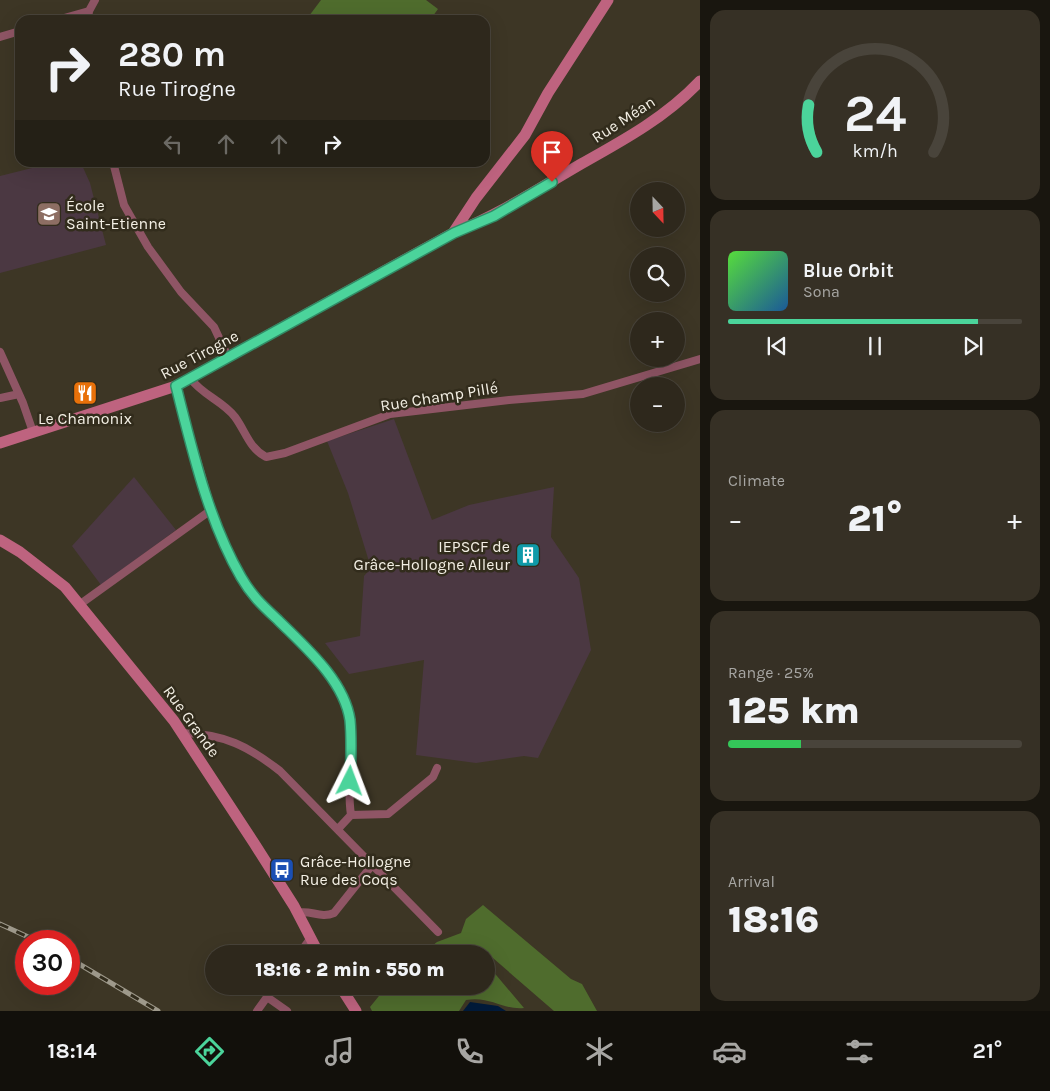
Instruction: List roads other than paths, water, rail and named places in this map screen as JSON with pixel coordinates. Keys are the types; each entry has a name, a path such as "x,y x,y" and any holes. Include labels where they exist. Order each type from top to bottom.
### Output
{"street":[{"path":"89,15 95,0"},
{"path":"454,233 476,198 525,136 548,93 608,0"},
{"path":"75,15 90,11"},
{"path":"0,37 15,32"},
{"name":"Rue Méan","path":"454,233 494,216 634,135 658,118 700,81"},
{"path":"114,167 124,205 148,247 175,286 214,326 228,357"},
{"name":"Rue Tirogne","path":"0,443 176,386 454,233"},
{"path":"0,352 19,394 33,432"},
{"name":"Rue Champ Pillé","path":"190,378 195,385 222,404 234,416 249,443 266,458 285,453 390,414 509,400 583,394 700,359"},
{"path":"176,386 211,510 228,554 254,599 278,620 337,685 349,718 351,748 348,798 351,815"},
{"path":"0,398 19,394"},
{"path":"79,605 211,510"},
{"name":"Rue Grande","path":"0,540 20,552 65,587 183,733 297,913 314,945"},
{"path":"183,733 210,734 259,754 280,771 438,932"},
{"path":"338,829 351,815 388,814 433,777 437,768"},
{"path":"297,913 305,911 327,916 334,913 373,864"},
{"path":"306,945 310,939"},
{"path":"346,995 356,1011"},
{"path":"257,1011 267,997 287,1011"}],"water":[{"path":"470,1002 498,1006 506,1011 463,1011"}],"railway":[{"path":"0,924 15,931"},
{"path":"80,965 158,1011"}],"place":[{"name":"École Saint-Etienne","path":"49,214"},
{"name":"Le Chamonix","path":"85,393"},
{"name":"IEPSCF de Grâce-Hollogne Alleur","path":"528,555"},
{"name":"Grâce-Hollogne Rue des Coqs","path":"282,870"}]}
